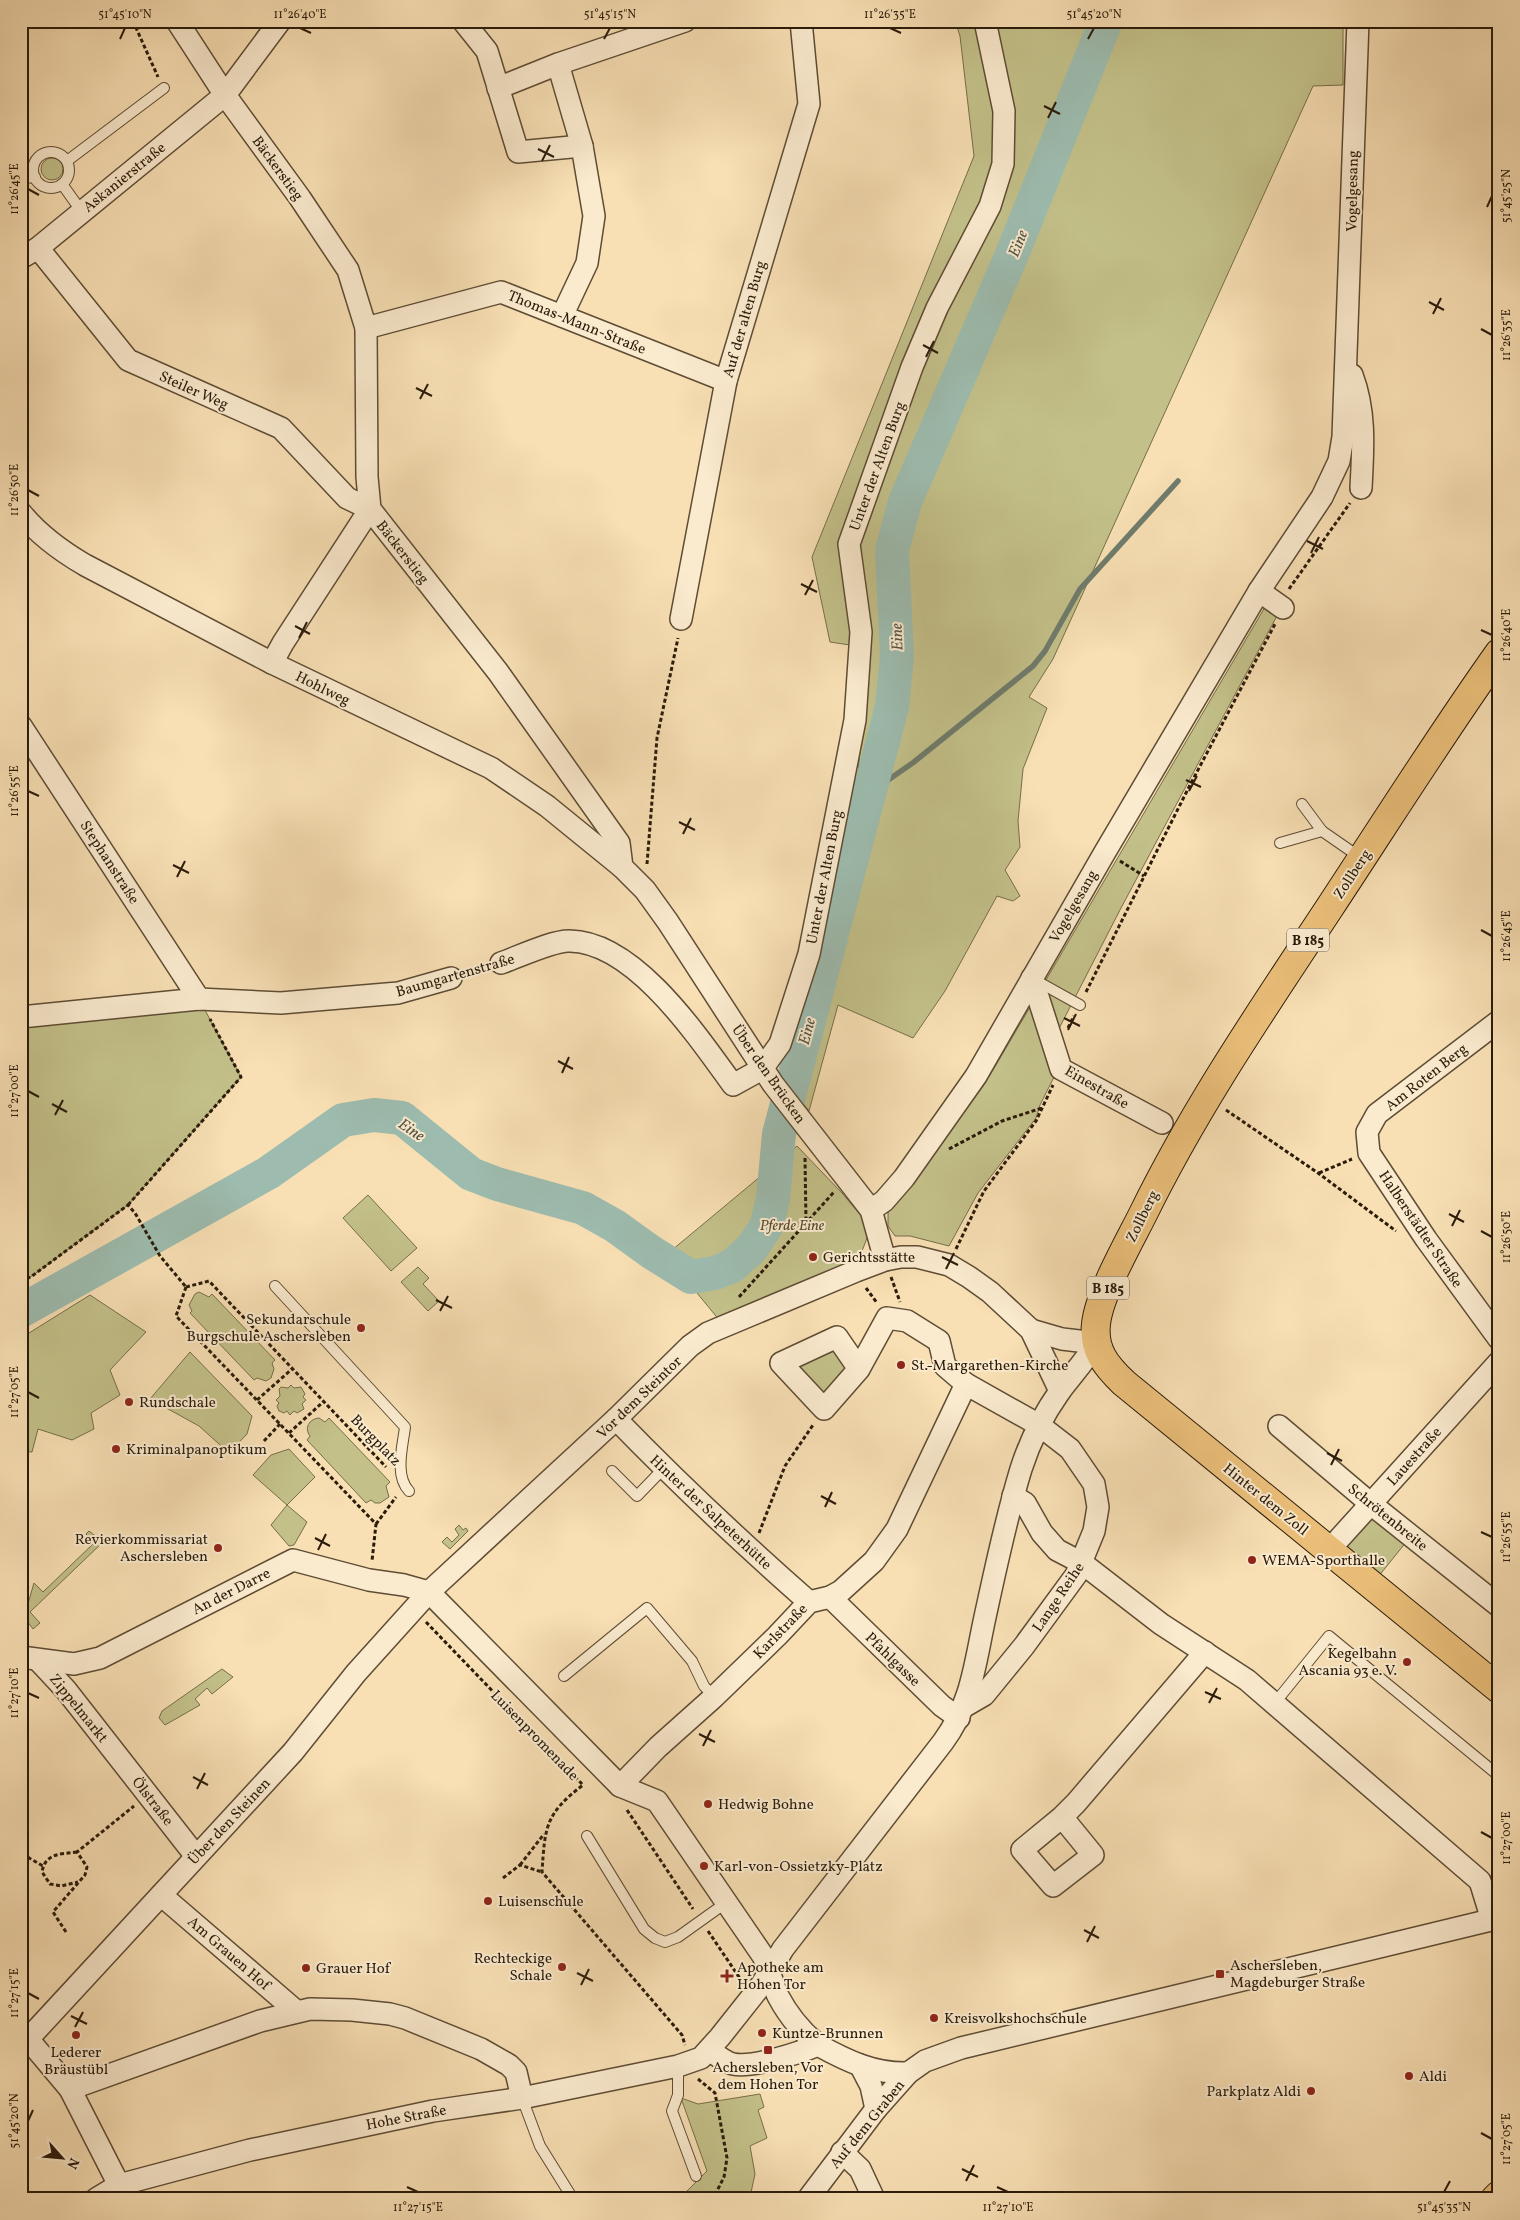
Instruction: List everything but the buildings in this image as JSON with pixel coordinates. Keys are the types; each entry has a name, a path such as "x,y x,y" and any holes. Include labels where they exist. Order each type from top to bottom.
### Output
{"main road":[{"name":"Zollberg","path":"1096,1342 1096,1322 1110,1284 1155,1190 1207,1097 1362,858 1499,653"},
{"name":"Hinter dem Zoll","path":"1096,1342 1103,1361 1124,1383 1499,1689"},
{"path":"1495,2199 1499,2195"}],"street":[{"path":"176,21 225,95"},
{"name":"Askanierstraße","path":"29,253 225,95 280,21"},
{"path":"464,21 487,51 518,152 582,146"},
{"path":"498,88 558,64 685,21"},
{"name":"Auf der alten Burg","path":"681,619 726,380 809,104 801,21"},
{"name":"Unter der Alten Burg","path":"768,1077 809,954 856,720 861,632 849,544 912,367 938,308 990,206 1003,164 1004,111 984,21"},
{"name":"Vogelgesang","path":"871,1210 884,1200 899,1184 976,1076 1259,591 1322,497 1333,477 1343,437 1358,21"},
{"path":"558,64 582,146 594,216 588,263 562,316"},
{"name":"Bäckerstieg","path":"225,95 300,198 348,270 366,328 367,477 370,510 498,672 619,843 622,867"},
{"name":"Steiler Weg","path":"29,253 128,360 281,428 347,498 370,510"},
{"name":"Thomas-Mann-Straße","path":"366,328 501,292 726,380"},
{"name":"Vogelgesang","path":"1347,360 1359,392 1364,430 1361,488"},
{"path":"272,663 283,643 370,510"},
{"name":"Hohlweg","path":"21,513 41,535 64,552 272,663 491,768 534,796 622,867"},
{"path":"1259,591 1283,608"},
{"name":"Stephanstraße","path":"21,726 199,999"},
{"path":"622,867 645,890"},
{"name":"Über den Brücken","path":"645,890 668,922 768,1077 871,1210 886,1260"},
{"name":"Baumgartenstraße","path":"501,963 568,940 590,943 620,958 649,981 678,1013 733,1085 768,1077"},
{"name":"Baumgartenstraße","path":"21,1018 199,999 281,1003 398,993 451,978"},
{"name":"Einestraße","path":"1032,978 1059,1060 1162,1123"},
{"name":"Am Roten Berg","path":"1369,1153 1367,1132 1377,1114 1499,1021"},
{"name":"Halberstädter Straße","path":"1369,1153 1426,1239 1499,1339"},
{"path":"886,1260 901,1257 917,1257 949,1266 990,1292 1031,1330 1060,1391"},
{"name":"Vor dem Steintor","path":"429,1592 616,1419 690,1346 708,1333 856,1270 886,1260"},
{"path":"859,1370 836,1337 781,1363 824,1409 859,1370 897,1320 939,1341 945,1366 966,1384 1039,1425"},
{"path":"1031,1330 1062,1340 1096,1342"},
{"name":"Lange Reihe","path":"962,1712 1013,1496 1022,1468 1039,1425 1060,1391 1086,1360 1096,1342"},
{"name":"Lauestraße","path":"1329,1550 1499,1362"},
{"name":"Karlstraße","path":"622,1796 658,1747 714,1697 809,1602 830,1597 852,1582 874,1561 897,1529 966,1384"},
{"name":"Hinter der Salpeterhütte","path":"616,1419 752,1552 809,1602"},
{"name":"Lange Reihe","path":"753,1996 770,1968 962,1712 984,1695 1018,1653 1060,1600 1082,1563 1094,1530 1098,1507 1094,1484 1070,1449 1039,1425"},
{"name":"Schrötenbreite","path":"1279,1426 1371,1504 1499,1606"},
{"path":"1013,1496 1025,1503 1042,1533 1057,1550 1082,1563 1161,1624 1247,1680 1480,1881 1496,1919"},
{"name":"An der Darre","path":"30,1659 74,1664 100,1658 293,1560 369,1580 404,1585 429,1592"},
{"name":"Über den Steinen","path":"24,2041 161,1895 195,1855 293,1752 356,1673 429,1592"},
{"name":"Luisenpromenade","path":"429,1592 622,1796"},
{"name":"Pfahlgasse","path":"830,1597 942,1706 962,1712"},
{"path":"1062,1817 1206,1652"},
{"name":"Zippelmarkt","path":"30,1659 66,1690 110,1746"},
{"name":"Ölstraße","path":"110,1746 195,1855"},
{"path":"622,1796 656,1801 727,1902 770,1968 778,1995 804,2033 818,2045 860,2065 892,2073 908,2073"},
{"name":"Am Grauen Hof","path":"161,1895 296,2011"},
{"name":"Auf dem Graben","path":"808,2199 876,2109 908,2073 925,2061 961,2048 1496,1919"},
{"name":"Hohe Straße","path":"106,2194 250,2150 433,2111 522,2098 685,2065 710,2050 753,1996"},
{"path":"70,2089 260,2021 310,2009 360,2010 405,2018 481,2049 508,2065 519,2078 522,2098"},
{"path":"24,2041 70,2089 106,2194"},
{"path":"710,2050 727,2062 739,2064 798,2054 818,2045"},
{"path":"860,2065 871,2086 876,2109"},
{"path":"842,2152 860,2169 874,2199"}],"lane":[{"path":"67,161 164,88"},
{"path":"56,152 67,161 69,173 62,184 50,188 29,177 35,161 40,155 56,152"},
{"path":"62,184 82,212"},
{"path":"1302,804 1322,831 1362,858"},
{"path":"1280,843 1322,831"},
{"path":"1032,978 1080,1005"},
{"path":"275,1286 405,1427 401,1473 404,1486 409,1491"},
{"path":"612,1471 636,1496 664,1468"},
{"path":"564,1676 647,1608 692,1661 704,1686 714,1697"},
{"path":"1274,1704 1329,1636 1499,1776"},
{"path":"587,1836 644,1930 655,1938 665,1942 678,1938 727,1902"},
{"path":"685,2065 672,2111 696,2176"},
{"path":"522,2098 540,2146 573,2199"}],"path":[{"path":"133,21 164,88"},
{"path":"949,1266 984,1191 1036,1121 1080,1005 1144,876 1283,608 1284,597 1361,488"},
{"path":"645,890 657,738 681,619"},
{"path":"1114,858 1144,876"},
{"name":"Baumgartenstraße","path":"451,978 501,963"},
{"path":"21,1282 32,1276 128,1205 241,1077 199,999"},
{"path":"1207,1097 1318,1174 1406,1239 1426,1239"},
{"path":"930,1142 946,1150 1002,1121 1042,1108"},
{"path":"806,1223 804,1142 809,1132"},
{"path":"1318,1174 1369,1153"},
{"path":"734,1303 846,1179"},
{"path":"128,1205 135,1213 160,1256 186,1287 176,1316 376,1524"},
{"path":"886,1260 897,1320"},
{"path":"856,1270 897,1320"},
{"name":"Burgplatz","path":"186,1287 209,1281 390,1471"},
{"path":"257,1400 292,1369"},
{"path":"289,1434 323,1402"},
{"path":"752,1552 785,1466 824,1409"},
{"path":"264,1441 280,1424"},
{"path":"369,1580 376,1524 398,1494"},
{"name":"Luisenpromenade","path":"414,1609 584,1785 566,1799 552,1816 545,1833 542,1872"},
{"path":"79,1882 61,1886 50,1884 42,1872 43,1866 53,1856 77,1852 148,1795"},
{"path":"622,1796 700,1920 753,1996"},
{"path":"21,1819 24,1808"},
{"path":"503,1878 520,1866 545,1833"},
{"path":"21,1846 29,1858 43,1866"},
{"path":"66,1932 53,1912 85,1875 87,1867 77,1852"},
{"path":"520,1866 542,1872 682,2036 685,2065 715,2093 727,2158 724,2178 713,2199"}],"green space":[{"path":"955,21 1343,21 1343,85 1313,86 1053,659 1029,697 1047,708 1023,769 1018,821 1020,847 1005,870 1020,896 1013,901 997,896 945,991 913,1038 838,1005 809,1111 782,1077 820,951 858,772 870,648 830,642 812,557 974,156 960,36"},
{"path":"52,158 60,161 63,169 60,177 52,180 44,177 41,169 44,161"},
{"path":"1265,607 1278,614 1121,908 1049,1048 1056,1073 1040,1105 1036,1118 978,1193 949,1246 910,1236 895,1236 888,1226 888,1211 938,1149 986,1082"},
{"path":"199,999 241,1077 128,1205 32,1276 21,1282 21,1017"},
{"name":"Pferde Eine","path":"797,1146 842,1193 867,1223 867,1238 862,1251 849,1263 720,1321 666,1255"},
{"path":"368,1195 417,1248 391,1271 343,1218"},
{"path":"418,1267 429,1278 423,1284 439,1301 428,1311 401,1282"},
{"path":"199,1292 209,1297 212,1294 275,1360 272,1363 274,1369 271,1378 266,1381 257,1378 254,1380 190,1313 192,1311 189,1305 195,1294"},
{"path":"90,1295 146,1332 110,1370 120,1395 91,1413 94,1429 72,1440 38,1429 32,1452 21,1451 21,1338"},
{"path":"836,1342 852,1370 824,1399 793,1364"},
{"path":"190,1352 252,1416 247,1434 229,1453 199,1426 150,1399"},
{"path":"291,1385 294,1388 301,1387 305,1394 303,1397 306,1400 302,1404 304,1409 297,1413 294,1411 290,1415 287,1411 284,1413 279,1411 277,1406 279,1403 276,1400 280,1396 279,1389 281,1387 288,1388"},
{"path":"319,1418 325,1422 329,1418 390,1482 386,1486 389,1497 380,1503 375,1503 371,1500 366,1503 307,1440 310,1436 307,1430 308,1424"},
{"path":"289,1449 315,1477 287,1505 253,1475 271,1455"},
{"path":"287,1505 307,1522 294,1545 289,1546 271,1525"},
{"path":"1370,1511 1407,1541 1378,1577 1340,1548"},
{"path":"459,1525 463,1530 466,1528 468,1531 450,1549 442,1542 447,1537 452,1542 459,1535 455,1529"},
{"path":"89,1531 103,1542 30,1612 40,1623 33,1629 24,1617 34,1583 43,1592 94,1543 86,1534"},
{"path":"222,1669 233,1677 212,1694 207,1688 195,1699 200,1705 165,1725 159,1718 162,1711"},
{"path":"760,2094 764,2107 758,2110 767,2138 750,2146 755,2174 750,2197 748,2199 679,2199 707,2171 681,2098 698,2104"}],"waterway":[{"name":"Eine","path":"21,1311 268,1173 343,1120 374,1115 402,1118 471,1174 497,1184 583,1208 615,1226 651,1252 691,1277 715,1273 732,1266 751,1249 766,1227 773,1199 779,1134 892,707 897,657 892,550 905,502 1013,252 1106,21"},
{"path":"868,794 914,762 1033,666 1045,651 1080,589 1178,481"}],"place":[{"name":"Gerichtsstätte","path":"813,1257"},
{"name":"Sekundarschule Burgschule Aschersleben","path":"361,1328"},
{"name":"St.-Margarethen-Kirche","path":"901,1365"},
{"name":"Rundschale","path":"129,1402"},
{"name":"Kriminalpanoptikum","path":"116,1449"},
{"name":"Revierkommissariat Aschersleben","path":"218,1548"},
{"name":"WEMA-Sporthalle","path":"1252,1560"},
{"name":"Kegelbahn Ascania 93 e. V.","path":"1407,1662"},
{"name":"Hedwig Bohne","path":"708,1804"},
{"name":"Karl-von-Ossietzky-Platz","path":"704,1866"},
{"name":"Luisenschule","path":"488,1901"},
{"name":"Rechteckige Schale","path":"562,1967"},
{"name":"Grauer Hof","path":"306,1968"},
{"name":"Aschersleben, Magdeburger Straße","path":"1220,1974"},
{"name":"Apotheke am Hohen Tor","path":"727,1976"},
{"name":"Kreisvolkshochschule","path":"934,2018"},
{"name":"Kuntze-Brunnen","path":"762,2033"},
{"name":"Lederer Bräustübl","path":"76,2035"},
{"name":"Achersleben, Vor dem Hohen Tor","path":"768,2050"},
{"name":"Aldi","path":"1409,2076"},
{"name":"Parkplatz Aldi","path":"1311,2091"}]}
